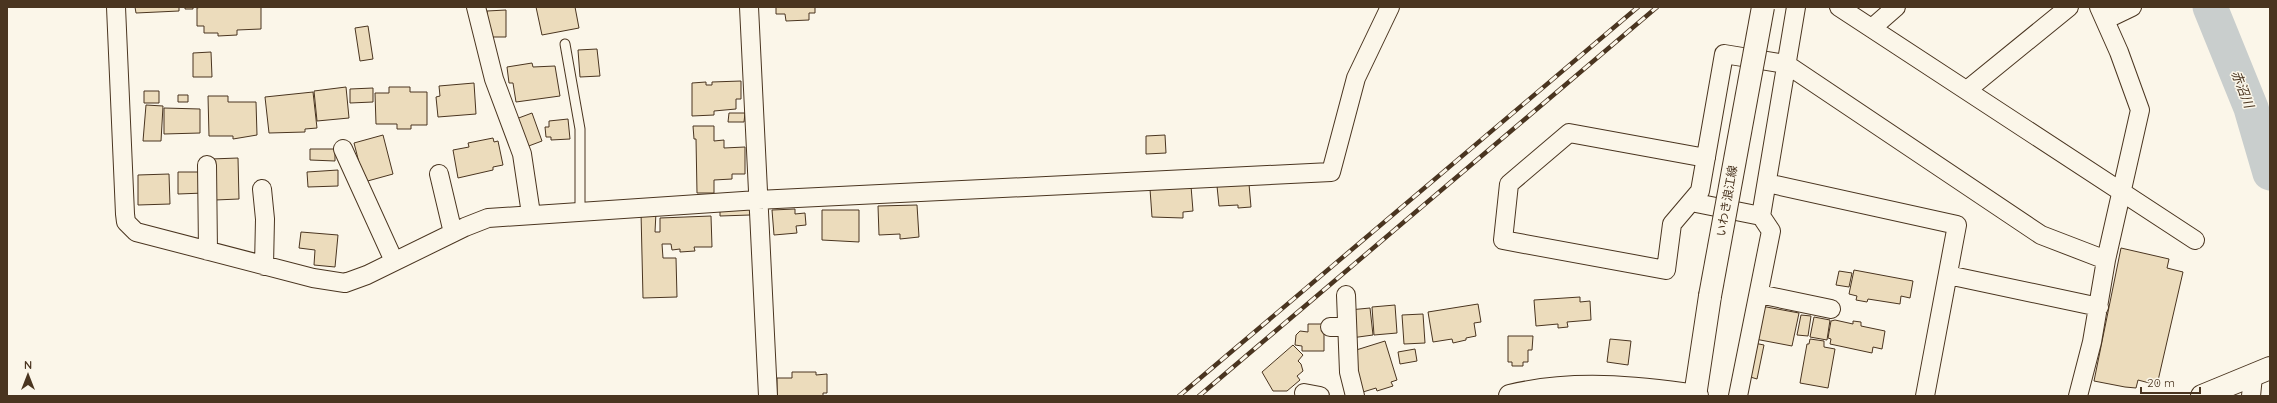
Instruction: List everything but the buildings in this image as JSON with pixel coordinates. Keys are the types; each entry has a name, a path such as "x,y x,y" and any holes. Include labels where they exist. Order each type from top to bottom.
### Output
{"main road":[{"name":"いわき浪江線","path":"1696,396 1710,296 1763,7"},
{"path":"2202,396 2258,380"},
{"path":"1510,396 1554,389 1593,387 1696,396"}],"street":[{"path":"116,7 126,222 136,232 313,278 345,283 368,275 394,261 488,218 758,200 1331,172 1356,78 1390,7"},
{"path":"476,7 494,79 522,154 531,214"},
{"path":"749,7 768,396"},
{"path":"1738,396 1771,231 1761,216 1796,7"},
{"path":"1839,7 2122,190 2195,240"},
{"path":"1872,28 1896,7"},
{"path":"1967,90 2069,7"},
{"path":"2078,396 2099,307 2106,260 2140,110 2102,14 2132,7"},
{"path":"1706,158 1569,133 1509,184 1503,240 1666,270 1672,224 1700,191 1706,158 1724,54 1786,64 2040,235 2106,260"},
{"path":"343,149 394,261"},
{"path":"207,165 208,251"},
{"path":"439,174 453,233"},
{"path":"1767,183 1958,225 1925,396"},
{"path":"262,189 265,219 264,266"},
{"path":"1691,202 1761,216"},
{"path":"1948,275 2099,307"},
{"path":"1759,294 1831,309"},
{"path":"1346,295 1340,327 1355,396"}],"lane":[{"path":"565,44 580,129 580,211"}],"waterway":[{"name":"赤沼川","path":"2210,7 2251,108 2270,173"}],"railway":[{"path":"1179,396 1638,7"},
{"path":"1199,396 1657,7"}]}
